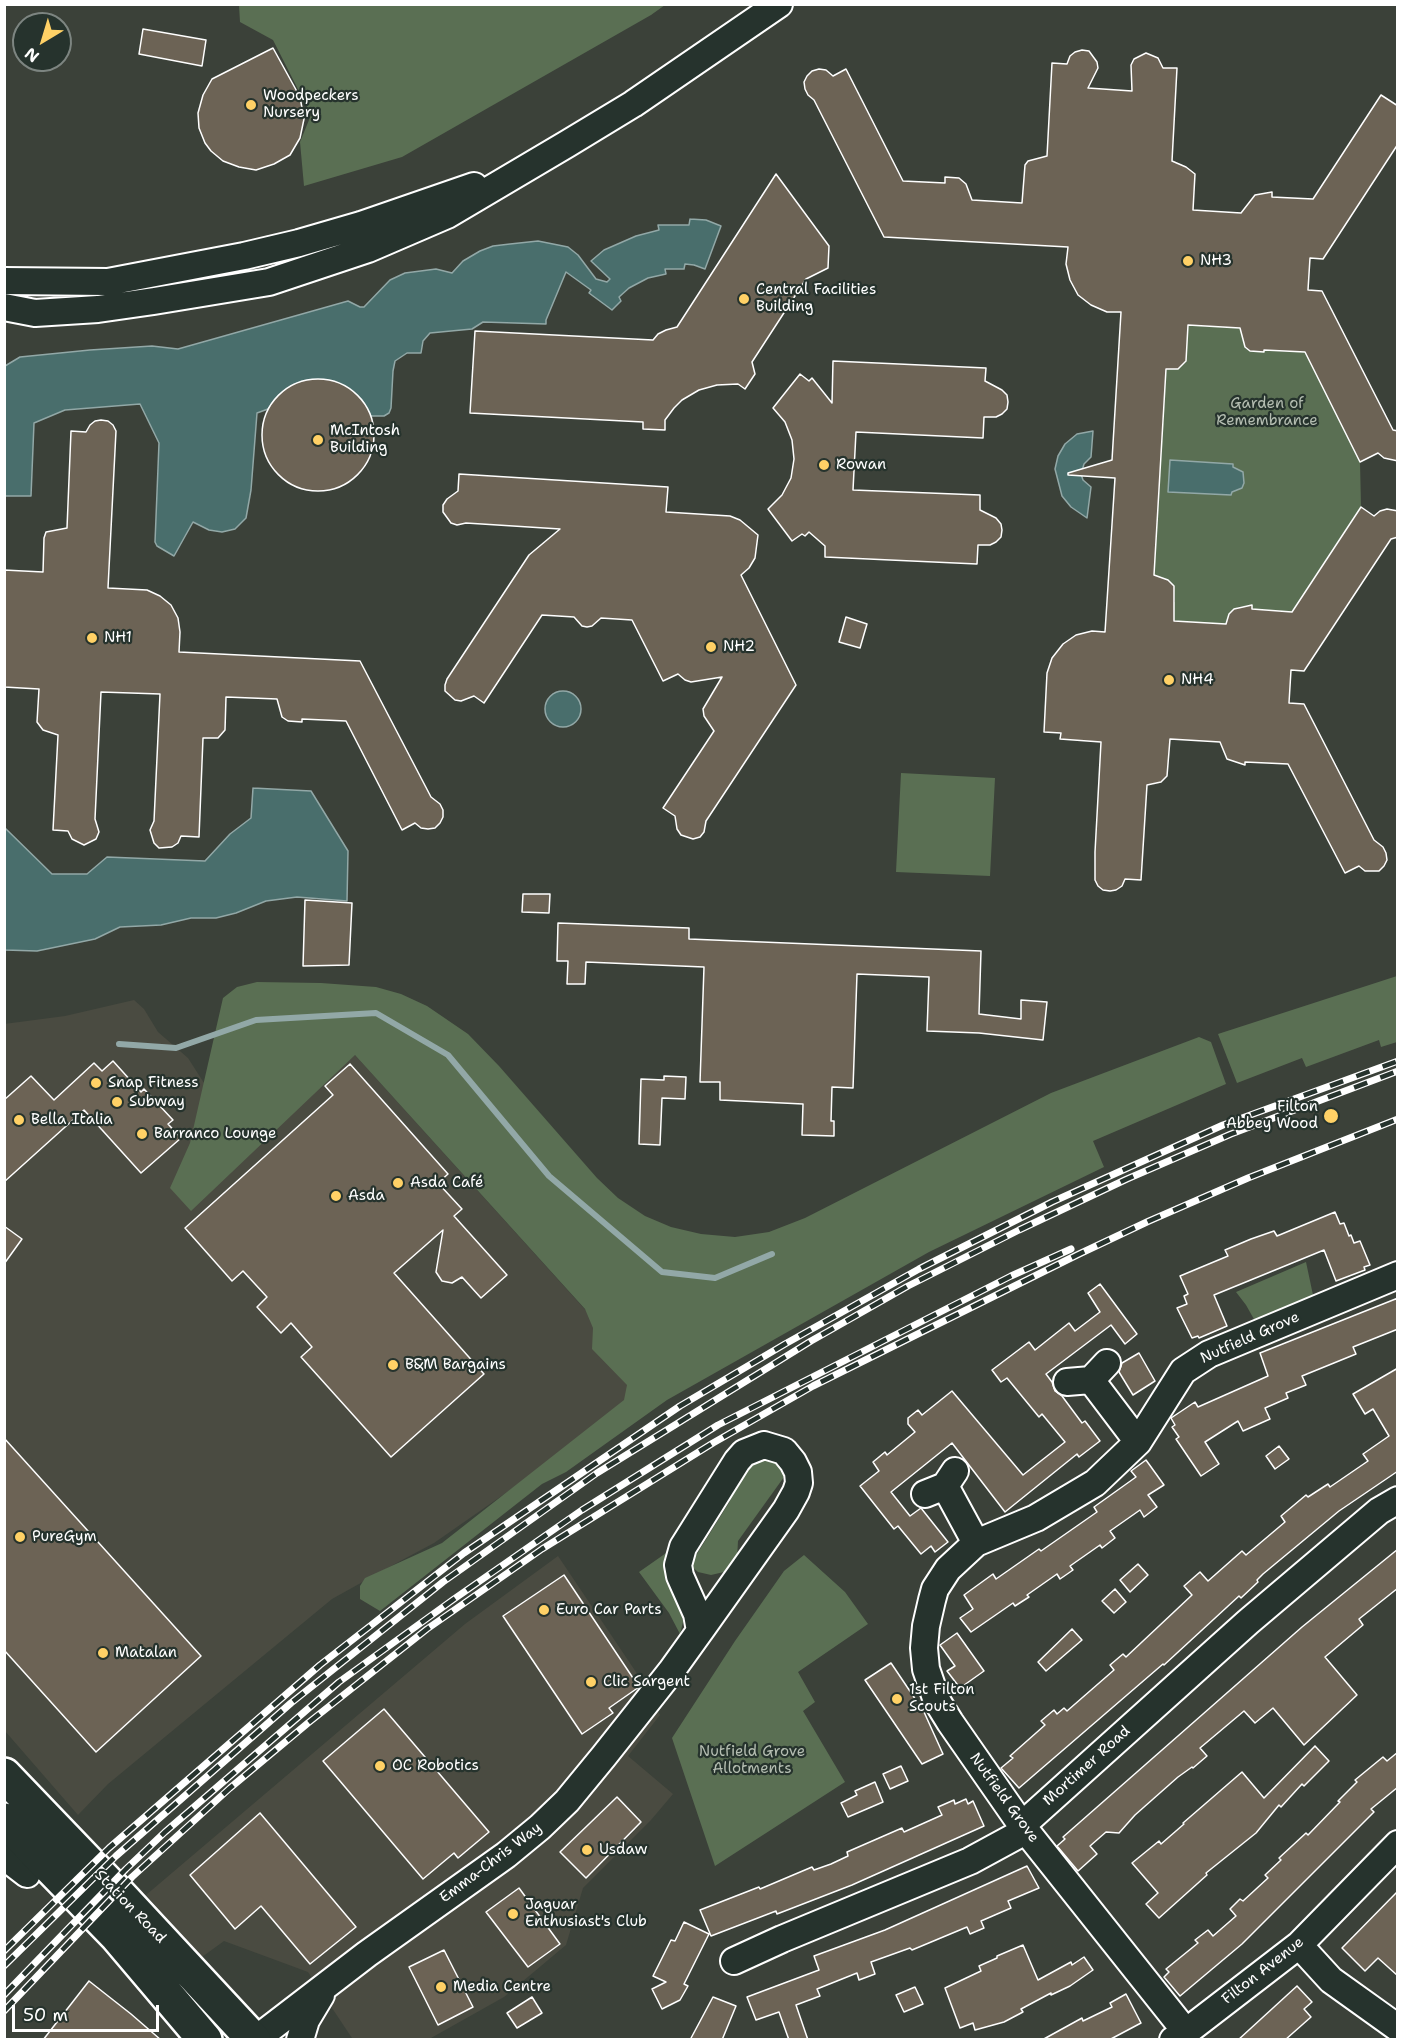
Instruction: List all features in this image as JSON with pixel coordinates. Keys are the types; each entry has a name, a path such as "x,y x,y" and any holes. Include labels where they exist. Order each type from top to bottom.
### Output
{"main road":[{"name":"Station Road","path":"4,1775 254,2040"},
{"name":"Station Road","path":"4,1820 117,1936 205,2040"}],"street":[{"path":"721,44 757,4"},
{"path":"4,314 98,309 270,282 368,249 447,215 633,105 779,4"},
{"path":"4,281 108,282 244,256 361,225 529,166"},
{"path":"4,307 35,313"},
{"name":"Nutfield Grove","path":"1179,2036 1023,1827 937,1701 926,1668 924,1648 926,1626 935,1589 948,1569 976,1543 1036,1518 1095,1483 1138,1442 1183,1371 1200,1359 1398,1275"},
{"path":"1088,1375 1138,1442"},
{"name":"Emma-Chris Way","path":"254,2040 367,1954 506,1854 540,1827 567,1801 672,1670 700,1631 732,1585 786,1510 799,1484 798,1472 784,1451 764,1445 744,1453 731,1469 688,1538 678,1564 680,1576 697,1614 700,1631"},
{"path":"942,1484 976,1543"},
{"name":"Mortimer Road","path":"734,1961 970,1861 1016,1836 1030,1818 1248,1622 1379,1511 1398,1500"},
{"path":"690,1598 732,1585"},
{"name":"Filton Avenue","path":"1179,2036 1299,1945 1398,1844"},
{"path":"1299,1945 1331,1980 1398,2028"},
{"name":"Emma-Chris Way","path":"300,2040 306,2020 326,1987"}],"shaded area":[{"path":"134,1000 144,1009 158,1032 188,1058 204,1083 355,1055 628,1357 635,1403 434,1543 332,1599 108,1784 78,1815 5,1731 4,1024 65,1016"},
{"path":"558,1556 640,1678 660,1715 628,1756 673,1794 651,1820 583,1888 566,1945 504,1997 431,2038 418,2040 352,2038 308,1972 224,1941 202,1957 146,1895 465,1624"}],"green space":[{"path":"239,4 665,5 402,157 304,186 300,142 311,115 273,40 240,22"},
{"name":"Garden of Remembrance","path":"1184,325 1253,329 1243,340 1245,347 1250,351 1264,352 1264,346 1273,351 1305,352 1360,462 1361,507 1292,612 1252,609 1251,605 1238,607 1229,614 1239,625 1169,621 1170,602 1175,602 1174,586 1168,580 1153,591 1167,358 1174,369 1178,369 1186,362"},
{"path":"901,773 995,778 990,876 896,872"},
{"path":"1397,976 1397,1042 1381,1047 1379,1040 1306,1067 1302,1058 1237,1083 1218,1034"},
{"path":"257,982 376,987 401,994 427,1006 468,1034 597,1178 618,1198 645,1216 671,1227 701,1234 735,1237 769,1232 805,1218 1051,1093 1199,1037 1211,1042 1226,1084 1093,1141 1104,1167 929,1252 667,1400 566,1472 542,1484 380,1611 360,1599 360,1586 365,1578 442,1543 624,1400 627,1385 592,1349 593,1328 585,1309 355,1055 191,1211 170,1188 190,1143 223,998 237,987"},
{"path":"1306,1262 1313,1295 1255,1321 1236,1292"},
{"path":"776,1457 783,1468 784,1477 738,1541 737,1559 724,1572 711,1575 698,1572 690,1565 730,1501 731,1480 749,1458"},
{"path":"669,1551 665,1570 666,1582 682,1612 683,1622 680,1634 669,1613 639,1572"},
{"name":"Nutfield Grove Allotments","path":"804,1555 845,1592 868,1624 798,1672 815,1702 803,1711 845,1782 715,1866 672,1738 784,1571"}],"water":[{"path":"690,219 706,220 721,226 705,269 685,264 684,269 665,269 666,274 648,278 629,288 619,297 621,301 612,310 589,293 591,290 566,272 546,324 483,322 472,329 430,333 423,341 421,353 407,353 395,361 391,408 384,416 371,416 362,400 348,388 331,381 312,380 294,384 279,395 268,409 257,413 251,490 246,518 235,529 222,532 209,530 193,522 174,556 157,546 155,542 159,443 140,404 65,410 34,423 31,496 5,496 5,366 20,357 152,346 178,349 348,301 364,307 390,280 405,273 436,269 452,273 463,261 493,246 538,241 568,247 578,255 596,279 607,282 610,279 591,261 604,250 636,236 659,230 658,225 689,225"},
{"path":"1093,431 1091,457 1084,464 1081,474 1083,480 1091,487 1087,518 1071,507 1062,496 1055,469 1058,456 1065,444 1077,434"},
{"path":"1170,460 1233,464 1233,467 1243,472 1244,483 1242,488 1232,492 1231,495 1168,492"},
{"path":"563,691 576,696 581,709 576,722 563,727 550,722 545,709 550,696"},
{"path":"253,788 311,791 348,851 347,901 297,897 266,901 216,918 191,918 161,925 120,927 95,939 37,951 5,950 5,828 52,874 87,874 107,857 205,861 230,834 251,818"}],"building":[{"path":"143,29 206,40 202,66 139,54"},
{"name":"Woodpeckers Nursery","path":"273,48 300,97 304,119 300,138 290,155 274,164 256,170 239,167 223,161 205,143 199,128 198,113 203,95 212,79"},
{"path":"1082,50 1089,51 1097,62 1098,68 1088,88 1132,91 1131,65 1134,59 1146,53 1158,58 1163,68 1177,68 1172,161 1195,174 1193,210 1241,213 1255,195 1272,192 1272,197 1313,199 1381,95 1398,106 1398,144 1323,259 1310,258 1308,290 1322,291 1393,430 1398,431 1398,461 1384,458 1378,453 1360,462 1305,352 1250,351 1245,347 1240,328 1188,325 1186,361 1178,369 1166,369 1154,575 1168,580 1174,586 1174,621 1226,624 1229,614 1234,609 1252,605 1252,609 1292,612 1361,507 1374,516 1387,509 1398,511 1398,537 1391,539 1304,671 1291,670 1289,703 1304,704 1374,840 1383,847 1387,860 1379,871 1365,871 1359,866 1345,873 1288,764 1245,762 1245,765 1227,759 1220,742 1170,739 1167,776 1161,782 1147,785 1141,880 1125,879 1122,886 1110,891 1098,886 1095,880 1095,852 1101,742 1060,739 1061,733 1044,732 1047,673 1052,658 1063,644 1076,635 1092,631 1105,632 1115,478 1068,475 1068,473 1112,460 1121,312 1107,312 1091,305 1078,295 1070,280 1066,264 1068,247 884,237 814,100 808,95 804,82 812,71 826,70 833,76 846,69 903,181 945,183 945,177 959,178 966,184 972,200 1022,203 1025,165 1028,161 1047,156 1052,63 1067,64 1070,56"},
{"name":"Central Facilities Building","path":"776,174 829,246 828,268 806,279 752,362 755,374 745,389 738,384 717,385 699,390 682,400 674,408 665,420 665,430 643,429 643,422 470,413 475,331 653,340 658,334 677,327"},
{"name":"Rowan","path":"833,361 986,368 985,381 1007,395 1007,409 1002,414 996,417 984,417 983,438 856,432 853,490 980,495 980,510 996,518 1002,530 1001,537 996,542 990,545 978,545 977,564 825,557 825,546 809,532 792,541 768,509 782,495 791,478 794,459 792,440 785,422 773,408 800,374 809,381 812,378 832,403"},
{"name":"McIntosh Building","path":"318,379 339,383 357,396 370,414 374,435 370,456 357,474 339,487 318,491 297,487 279,474 266,456 262,435 266,414 279,396 297,383"},
{"name":"NH1","path":"95,421 108,421 116,431 108,588 147,590 160,596 171,605 178,618 179,652 360,661 431,797 440,804 443,810 443,817 435,828 421,828 415,823 402,830 346,721 302,719 302,722 288,721 282,717 277,699 226,697 225,730 218,738 203,738 199,837 181,836 178,843 172,847 159,848 154,843 150,830 154,821 160,694 101,692 95,819 99,832 96,839 84,845 72,839 68,831 53,830 58,735 43,730 37,722 39,689 4,687 4,570 43,572 46,532 67,528 71,431 86,432"},
{"name":"NH2","path":"459,474 668,487 666,512 730,516 740,520 758,535 755,558 741,575 796,685 706,821 704,832 700,837 693,839 681,835 677,829 675,816 663,808 714,731 704,716 703,709 722,677 691,682 678,674 663,681 632,620 601,618 592,626 587,627 582,626 574,617 542,615 484,703 474,696 461,701 455,700 445,691 447,679 529,555 560,529 451,523 443,512 443,505 458,491"},
{"path":"846,617 867,624 860,648 839,642"},
{"path":"523,894 550,894 549,913 522,912"},
{"path":"305,900 352,903 349,965 303,966"},
{"path":"558,923 689,928 689,939 981,951 979,1014 1021,1019 1021,1000 1047,1002 1043,1040 979,1033 927,1031 929,977 857,974 853,1088 832,1087 831,1121 834,1121 834,1136 802,1135 803,1104 720,1100 720,1082 700,1082 704,967 586,962 585,984 567,984 568,961 557,961"},
{"path":"113,1061 141,1092 144,1089 173,1120 168,1124 181,1138 141,1173 84,1110 4,1182 4,1100 31,1076 54,1100 94,1063 102,1071"},
{"name":"Asda","path":"350,1064 448,1174 438,1183 462,1209 454,1216 507,1275 481,1298 462,1277 452,1283 442,1281 436,1272 443,1230 394,1273 484,1374 391,1457 301,1357 312,1347 291,1323 281,1333 257,1307 267,1297 243,1271 232,1281 185,1228 333,1095 325,1086"},
{"path":"664,1076 686,1077 685,1099 662,1098 660,1145 639,1144 641,1079 664,1080"},
{"path":"1335,1212 1340,1224 1344,1223 1354,1243 1360,1241 1370,1265 1364,1267 1365,1270 1336,1281 1324,1250 1214,1295 1227,1326 1199,1338 1198,1336 1192,1338 1177,1308 1187,1304 1184,1296 1188,1294 1180,1276 1228,1256 1225,1250 1251,1239 1274,1231 1277,1236"},
{"path":"4,1226 22,1239 4,1264"},
{"path":"1100,1284 1137,1334 1125,1344 1111,1325 1046,1374 1055,1391 1062,1396 1082,1423 1085,1421 1100,1441 1079,1457 1077,1454 1005,1512 952,1443 891,1492 910,1516 921,1508 948,1542 935,1552 931,1546 921,1554 898,1526 894,1529 860,1486 879,1471 873,1462 885,1452 887,1455 915,1432 908,1424 908,1418 918,1410 922,1415 952,1391 1023,1475 1065,1442 1042,1414 1039,1417 1007,1378 1001,1382 992,1370 1029,1342 1035,1350 1069,1323 1075,1331 1100,1312 1088,1293"},
{"path":"1398,1298 1398,1329 1353,1347 1356,1354 1302,1376 1306,1385 1286,1393 1288,1398 1265,1408 1270,1419 1243,1431 1238,1421 1205,1442 1219,1464 1201,1476 1176,1439 1179,1437 1172,1427 1175,1425 1171,1418 1195,1402 1198,1407 1268,1376 1260,1353"},
{"path":"1139,1353 1155,1381 1133,1395 1119,1372 1122,1363"},
{"path":"1398,1368 1398,1471 1339,1511 1263,1574 1241,1598 1239,1596 1164,1665 1019,1788 1001,1768 1013,1758 1010,1756 1045,1725 1041,1721 1054,1710 1057,1714 1064,1708 1067,1711 1114,1670 1110,1665 1123,1654 1126,1657 1192,1595 1184,1586 1200,1572 1208,1581 1242,1551 1246,1555 1285,1522 1281,1516 1306,1495 1308,1497 1328,1484 1330,1487 1368,1461 1363,1454 1389,1436 1373,1409 1365,1414 1353,1394"},
{"name":"Matalan","path":"4,1438 201,1656 96,1752 4,1650"},
{"path":"1279,1446 1289,1459 1275,1469 1266,1456"},
{"path":"1146,1460 1164,1485 1148,1495 1157,1507 1144,1517 1140,1510 1110,1531 1115,1538 1102,1548 1100,1545 1070,1566 1073,1570 1060,1579 1057,1574 1027,1595 1029,1597 1015,1606 1013,1603 971,1632 960,1618 973,1609 964,1595 993,1574 996,1579 1039,1549 1041,1551 1097,1512 1094,1507 1136,1477 1131,1471"},
{"path":"1398,1549 1398,1588 1359,1619 1363,1625 1325,1657 1357,1695 1304,1745 1273,1708 1255,1723 1244,1711 1200,1748 1207,1756 1178,1777 1135,1815 1119,1833 1106,1832 1090,1846 1097,1854 1078,1871 1057,1846 1065,1839 1063,1837 1302,1627"},
{"path":"1138,1564 1148,1575 1130,1592 1120,1580"},
{"path":"564,1575 639,1687 609,1708 613,1713 582,1734 503,1616"},
{"path":"1115,1589 1126,1602 1114,1613 1102,1601"},
{"path":"1072,1629 1082,1640 1046,1671 1038,1662"},
{"path":"957,1633 984,1671 960,1688 947,1671 955,1666 940,1645"},
{"name":"1st Filton Scouts","path":"891,1663 924,1712 943,1754 922,1764 865,1680"},
{"path":"384,1709 489,1832 458,1858 454,1853 423,1879 323,1761"},
{"path":"1315,1746 1329,1761 1304,1786 1302,1784 1281,1807 1279,1805 1256,1833 1206,1873 1207,1875 1159,1918 1146,1904 1158,1893 1132,1863 1159,1841 1161,1844 1242,1772 1264,1798"},
{"path":"1398,1752 1398,1787 1371,1809 1374,1812 1242,1944 1180,1996 1164,1977 1169,1972 1166,1969 1198,1943 1195,1940 1208,1930 1213,1936 1236,1916 1230,1909 1240,1899 1243,1901 1268,1878 1265,1875 1281,1860 1279,1858 1306,1833 1308,1835 1340,1802 1338,1801 1357,1782 1355,1780 1383,1757 1387,1761"},
{"path":"901,1766 908,1781 890,1789 883,1774"},
{"path":"875,1782 883,1802 848,1817 841,1803 857,1795 855,1791"},
{"path":"617,1797 641,1822 586,1878 560,1852"},
{"path":"966,1799 968,1804 973,1801 984,1826 852,1885 711,1936 700,1910 759,1887 760,1889 812,1867 814,1870 831,1864 848,1856 847,1852 902,1828 904,1832 942,1815 938,1807 954,1800 955,1804"},
{"path":"260,1813 356,1927 310,1964 261,1906 235,1929 190,1875"},
{"path":"1027,1866 1039,1888 1008,1901 1011,1908 981,1921 984,1928 970,1934 967,1927 912,1950 910,1948 871,1962 875,1974 859,1980 857,1973 817,1989 820,1996 796,2005 808,2040 789,2040 779,2012 756,2020 747,1997 819,1970 814,1956 885,1930"},
{"path":"519,1888 560,1944 528,1967 486,1912"},
{"path":"1398,1891 1398,1976 1378,1958 1365,1971 1342,1948"},
{"path":"684,1922 709,1934 684,1984 688,1986 680,2000 662,2009 652,1989 666,1982 653,1976 671,1940 675,1941"},
{"path":"1023,1945 1038,1980 1084,1957 1093,1970 1070,1986 1021,2009 1023,2012 1004,2022 975,2030 973,2023 960,2028 945,1988 981,1971 979,1966 997,1956"},
{"name":"Media Centre","path":"444,1950 473,2007 438,2025 409,1967"},
{"path":"89,1981 131,2014 161,2040 43,2040"},
{"path":"1297,1986 1312,2002 1304,2009 1311,2017 1285,2040 1238,2040"},
{"path":"915,1987 923,2004 904,2012 896,1995"},
{"path":"1126,1994 1141,2023 1109,2040 1042,2040 1082,2018 1083,2021 1112,2007 1110,2003"},
{"path":"532,1997 542,2013 517,2028 507,2013"},
{"path":"713,1997 736,2006 722,2040 690,2040"}],"waterway":[{"path":"119,1044 176,1048 256,1020 376,1013 448,1055 549,1176 662,1272 715,1278 772,1254"}],"railway":[{"path":"4,1951 109,1848 320,1665 464,1553 680,1406 919,1269 1052,1202 1223,1125 1398,1061"},
{"path":"4,1966 116,1856 291,1703 443,1582 597,1473 811,1341 908,1286 1019,1230 1127,1179 1231,1134 1398,1071"},
{"path":"4,2011 132,1877 230,1788 427,1629 542,1549 713,1443 813,1386 1149,1221 1248,1178 1398,1119"},
{"path":"4,1995 165,1832 339,1682 454,1599 582,1510 718,1425 1011,1276 1071,1249"}],"place":[{"name":"Woodpeckers Nursery","path":"251,105"},
{"name":"NH3","path":"1188,261"},
{"name":"Central Facilities Building","path":"744,299"},
{"name":"McIntosh Building","path":"318,440"},
{"name":"Rowan","path":"824,465"},
{"name":"NH1","path":"92,638"},
{"name":"NH2","path":"711,647"},
{"name":"NH4","path":"1169,680"},
{"name":"Snap Fitness","path":"96,1083"},
{"name":"Subway","path":"117,1102"},
{"name":"Filton Abbey Wood","path":"1331,1116"},
{"name":"Bella Italia","path":"19,1120"},
{"name":"Barranco Lounge","path":"142,1134"},
{"name":"Asda Café","path":"398,1183"},
{"name":"Asda","path":"336,1196"},
{"name":"B&M Bargains","path":"393,1365"},
{"name":"PureGym","path":"20,1537"},
{"name":"Euro Car Parts","path":"544,1610"},
{"name":"Matalan","path":"103,1653"},
{"name":"Clic Sargent","path":"591,1682"},
{"name":"1st Filton Scouts","path":"897,1699"},
{"name":"OC Robotics","path":"380,1766"},
{"name":"Usdaw","path":"587,1850"},
{"name":"Jaguar Enthusiast's Club","path":"513,1914"},
{"name":"Media Centre","path":"441,1987"}]}
